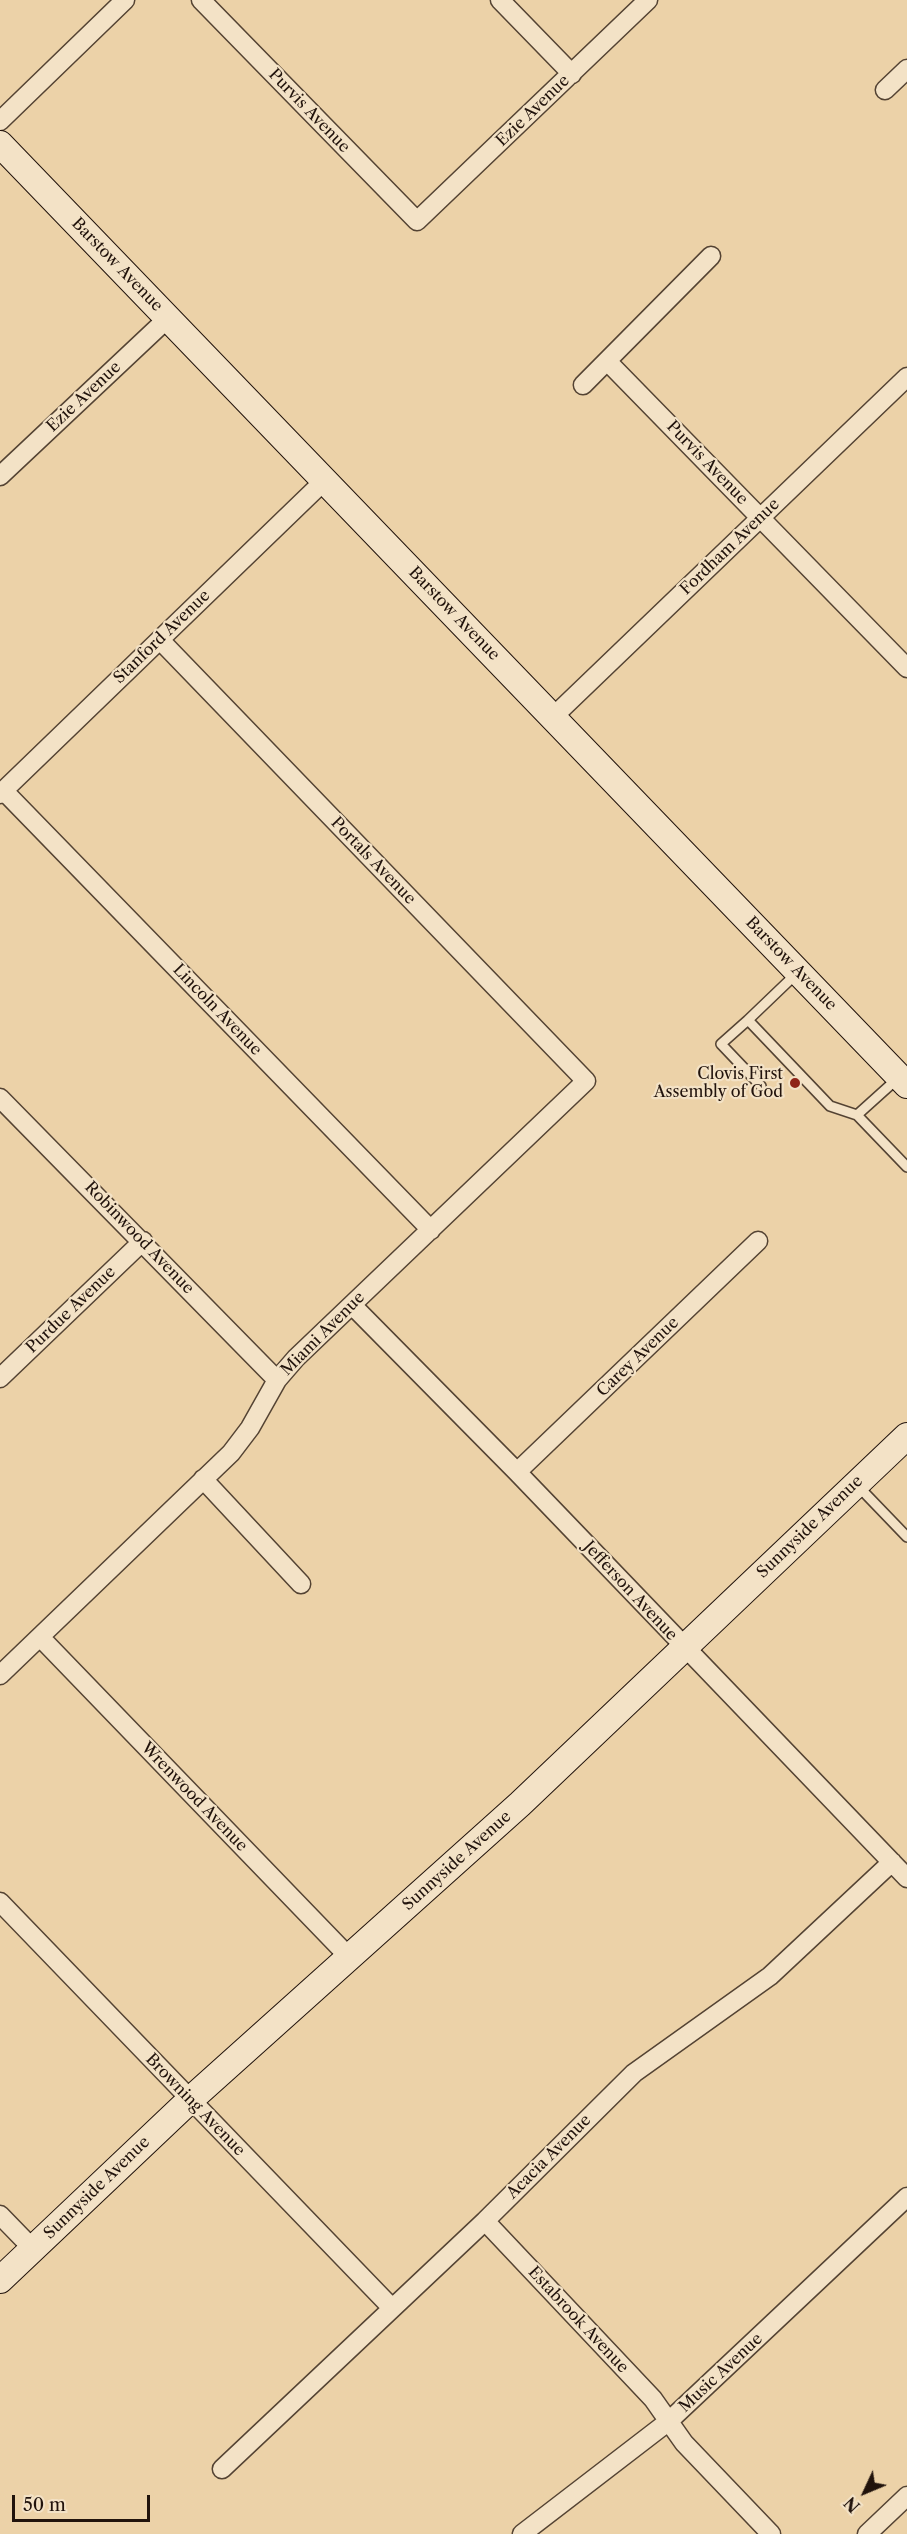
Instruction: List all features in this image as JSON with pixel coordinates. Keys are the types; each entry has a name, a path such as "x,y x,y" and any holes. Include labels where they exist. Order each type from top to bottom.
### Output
{"main road":[{"name":"Barstow Avenue","path":"0,144 903,1081"},
{"name":"Sunnyside Avenue","path":"0,2280 190,2100 494,1828 907,1436"}],"street":[{"path":"0,121 125,0"},
{"name":"Purvis Avenue","path":"201,0 417,221"},
{"path":"500,0 572,74"},
{"name":"Ezie Avenue","path":"417,221 648,0"},
{"path":"885,90 907,69"},
{"path":"583,385 711,256"},
{"name":"Ezie Avenue","path":"0,476 168,318"},
{"name":"Purvis Avenue","path":"607,361 907,668"},
{"name":"Fordham Avenue","path":"553,717 907,377"},
{"name":"Stanford Avenue","path":"2,792 324,481"},
{"name":"Portals Avenue","path":"160,640 586,1081"},
{"name":"Lincoln Avenue","path":"2,792 431,1230"},
{"name":"Miami Avenue","path":"0,1675 231,1453 250,1428 277,1380 296,1358 586,1081"},
{"name":"Robinwood Avenue","path":"0,1098 143,1241 277,1380"},
{"name":"Purdue Avenue","path":"0,1378 143,1241"},
{"name":"Carey Avenue","path":"517,1472 758,1241"},
{"name":"Jefferson Avenue","path":"352,1305 517,1472 907,1878"},
{"path":"204,1479 301,1584"},
{"name":"Wrenwood Avenue","path":"40,1637 349,1957"},
{"name":"Acacia Avenue","path":"222,2469 391,2307 485,2221 634,2073 770,1976 892,1862"},
{"name":"Browning Avenue","path":"0,1902 391,2307"},
{"name":"Music Avenue","path":"522,2534 669,2421 907,2197"},
{"path":"0,2215 33,2249"},
{"name":"Estabrook Avenue","path":"485,2221 653,2399 684,2443 771,2534"},
{"path":"867,2534 907,2496"}],"lane":[{"path":"761,1086 721,1044 798,972"},
{"path":"748,1020 830,1106 857,1115 907,1167"},
{"path":"857,1115 903,1081"},
{"path":"855,1483 907,1535"}],"place":[{"name":"Clovis First Assembly of God","path":"795,1083"}]}
